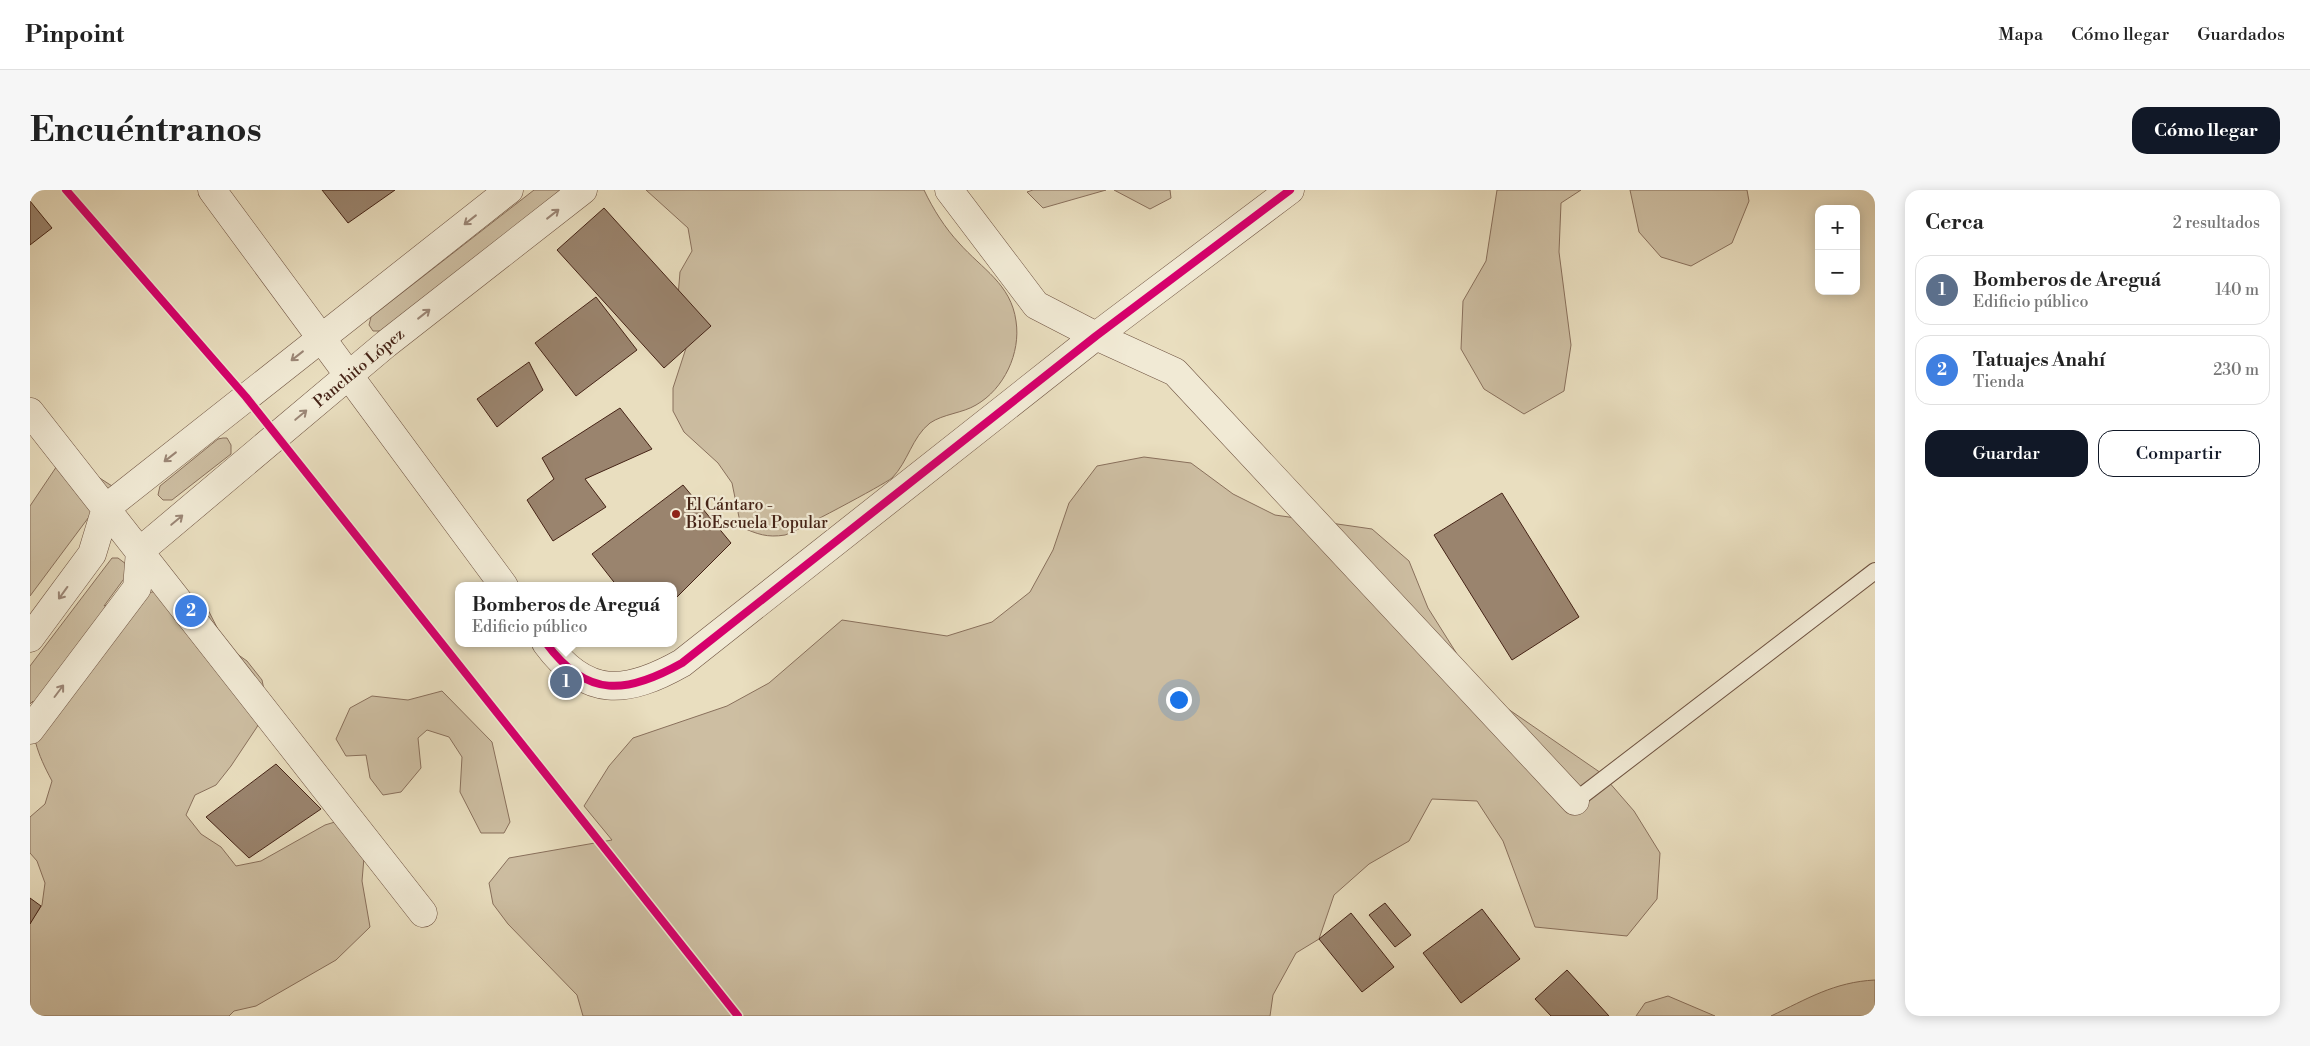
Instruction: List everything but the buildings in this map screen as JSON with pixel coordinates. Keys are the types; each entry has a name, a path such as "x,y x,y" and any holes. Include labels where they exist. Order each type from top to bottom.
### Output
{"street":[{"path":"212,190 501,582"},
{"path":"30,638 92,554 106,508 509,190"},
{"name":"Panchito López","path":"140,551 348,376 583,190"},
{"path":"949,190 1036,305 1096,336 1175,372 1575,801"},
{"path":"549,647 560,662 575,674 591,682 613,686 629,685 657,677 682,663 1096,336 1290,190"},
{"path":"30,412 423,913"},
{"path":"30,730 137,588 140,551"}],"lane":[{"path":"1575,801 1875,572"}],"shaded area":[{"path":"534,190 561,190 381,331 373,331 369,325 371,317"},
{"path":"646,190 924,190 935,211 949,231 994,278 1008,297 1013,308 1017,333 1013,357 1008,369 995,390 976,405 930,423 914,442 897,472 886,482 821,518 785,535 762,535 741,527 732,483 718,463 684,432 673,411 673,388 688,342 678,296 680,272 692,251 688,228"},
{"path":"1033,190 1106,190 1043,208 1027,192"},
{"path":"1114,190 1170,190 1171,198 1150,209"},
{"path":"1497,190 1581,190 1561,203 1559,252 1571,345 1564,391 1524,414 1484,389 1461,349 1463,301 1486,261"},
{"path":"1630,190 1747,190 1749,201 1732,243 1691,266 1661,257 1639,232"},
{"path":"227,438 231,445 231,454 172,500 163,500 158,495 160,486 218,439"},
{"path":"67,451 95,475 112,486 30,596 30,506"},
{"path":"1144,457 1191,463 1233,494 1275,515 1372,529 1409,561 1428,608 1479,689 1601,773 1634,811 1660,853 1657,899 1627,936 1535,927 1503,841 1477,801 1432,799 1409,841 1369,864 1334,895 1319,939 1296,953 1273,995 1270,1016 583,1016 577,995 508,924 493,904 489,883 509,858 612,840 584,806 609,766 633,738 727,706 769,683 842,620 947,636 992,622 1030,592 1053,550 1069,503 1097,466"},
{"path":"112,558 118,558 126,564 126,576 104,606 159,590 204,602 227,647 247,661 262,680 267,704 257,727 216,785 195,795 186,815 201,834 221,847 236,866 261,861 325,825 348,818 366,834 362,881 370,927 336,960 256,1006 234,1011 229,1016 30,1016 30,923 42,905 45,883 37,861 30,853 30,817 45,804 52,781 42,761 34,733 33,701 30,704 30,666"},
{"path":"442,691 492,742 510,822 504,833 481,833 460,792 462,757 449,737 427,730 418,738 421,768 401,792 383,795 370,778 366,755 346,756 336,739 350,708 372,696 408,700"},
{"path":"1875,980 1875,1016 1771,1016 1834,988 1860,981"},
{"path":"1668,996 1715,1016 1636,1016 1645,1003"}],"cycle path":[{"path":"66,190 246,397 738,1016"},
{"path":"549,647 561,661 577,674 593,682 609,686 643,681 682,663 1096,336 1290,190"}],"place":[{"name":"El Cántaro - BioEscuela Popular","path":"676,514"},
{"name":"Tatuajes Anahí","path":"191,611"},
{"name":"Bomberos de Areguá","path":"566,682"}]}
